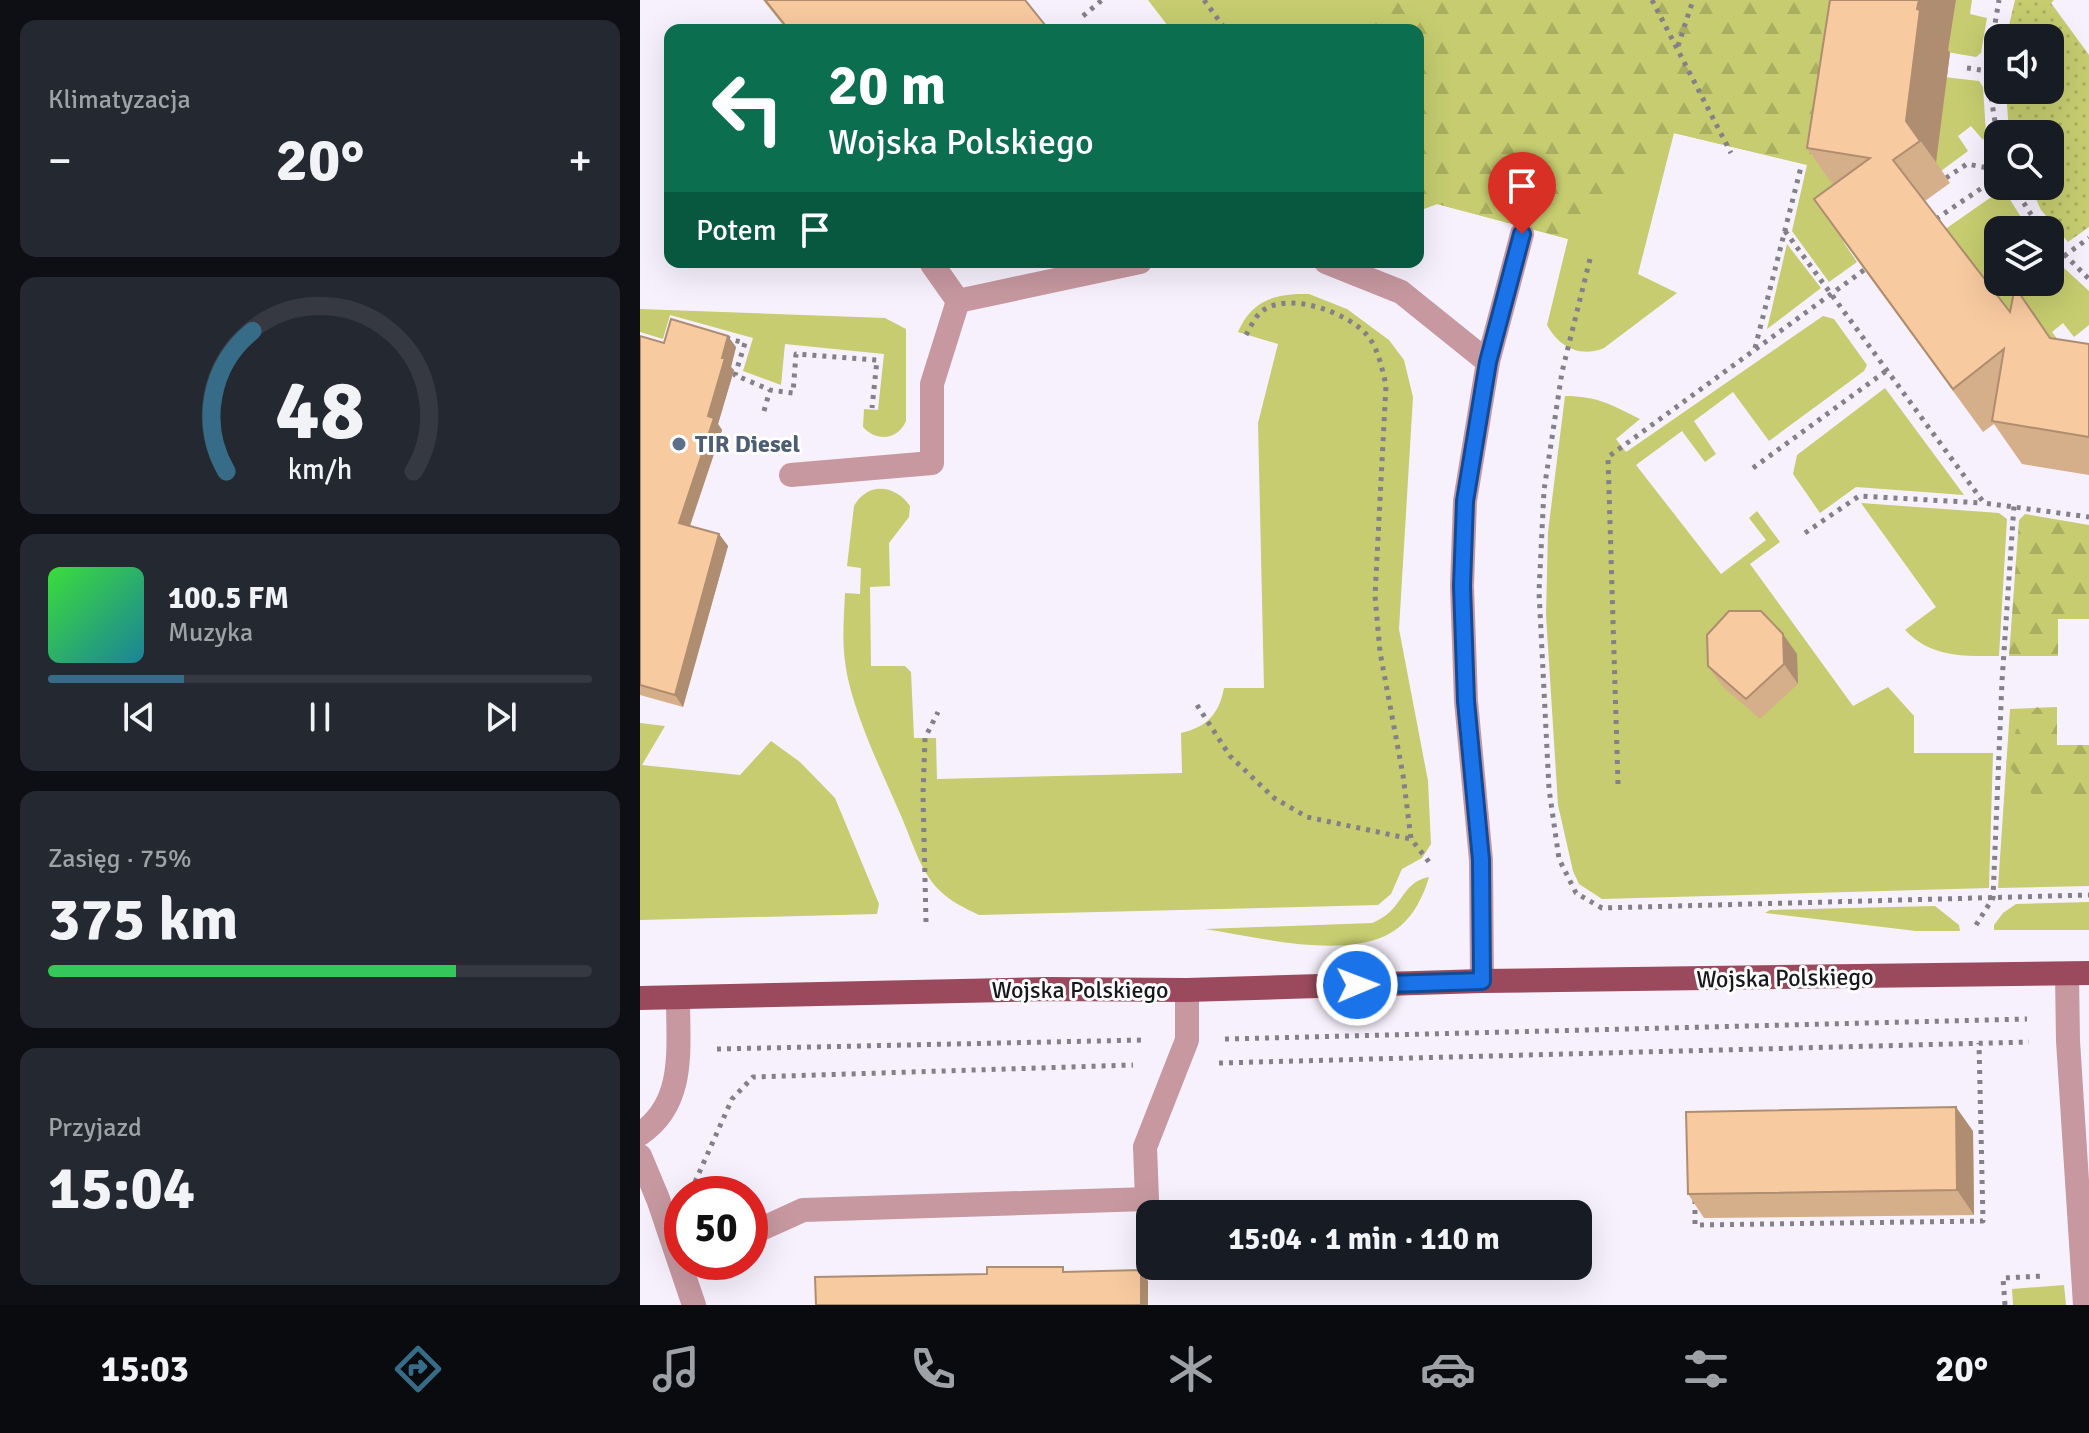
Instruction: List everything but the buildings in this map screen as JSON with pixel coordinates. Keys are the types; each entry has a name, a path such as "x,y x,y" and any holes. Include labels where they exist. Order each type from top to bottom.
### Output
{"main road":[{"name":"Wojska Polskiego","path":"640,998 2078,973"}],"street":[{"path":"1482,981 1481,860 1466,701 1462,586 1465,501 1488,362 1522,234"},
{"path":"935,268 958,301"},
{"path":"958,301 1112,268"},
{"path":"1341,268 1401,292 1488,362"},
{"path":"791,475 932,463 932,384 958,301"},
{"path":"2078,973 2067,1018 2085,1241 2082,1273 2085,1305"},
{"path":"768,1226 803,1210 1147,1199 1145,1147 1187,1040 1187,990"},
{"path":"640,1134 665,1111 674,1091 678,999"},
{"path":"640,1156 664,1214"},
{"path":"687,1280 694,1305"}],"path":[{"path":"1083,16 1102,0"},
{"path":"1204,0 1222,24"},
{"path":"1652,0 1731,153"},
{"path":"1678,47 1693,0"},
{"path":"1995,24 1999,0"},
{"path":"1967,68 1984,71"},
{"path":"1946,178 1967,164 1984,167"},
{"path":"1754,351 1801,167"},
{"path":"1936,219 1984,186"},
{"path":"1785,231 1984,503"},
{"path":"2089,238 2064,257 2089,279"},
{"path":"1590,259 1560,387 1544,490 1539,592 1549,789 1559,859 1576,893 1602,908 2089,895"},
{"path":"1618,784 1608,457 1864,270"},
{"path":"1246,335 1260,312 1286,302 1318,307 1349,319 1369,337 1381,361 1386,385 1375,596 1380,652 1403,775 1411,839 1429,862"},
{"path":"717,336 745,343 735,375 770,390 793,393 796,354 877,360 872,408"},
{"path":"1753,468 1886,371"},
{"path":"764,411 770,390"},
{"path":"1805,533 1859,496 2014,505 2089,517"},
{"path":"1976,925 1993,898 2002,681 2014,505"},
{"path":"1197,705 1230,756 1274,798 1307,817 1411,839"},
{"path":"926,922 925,738 938,712"},
{"path":"678,1050 2067,1018"},
{"path":"698,1176 732,1099 753,1077 2034,1041"},
{"path":"1695,1196 1695,1225 1983,1221 1979,1043"},
{"path":"2005,1305 2003,1278 2082,1273"}],"green space":[{"path":"1148,0 1867,0 1837,191 1844,243 1857,262 1829,282 1792,231 1807,165 1674,133 1638,274 1677,293 1604,348 1579,351 1564,345 1547,325 1568,239 1437,204 1424,209 1424,24 1166,24"},
{"path":"1391,0 1823,0 1816,16 1835,75 1808,165 1674,133 1603,218 1569,239 1437,204 1424,209 1424,24 1366,24"},
{"path":"1956,0 1972,0 1970,14 1987,18 1981,53 1976,57 1947,52"},
{"path":"2015,0 2054,0 2051,3 2089,55 2089,227 2068,242 2064,237 2064,216 2046,216 2036,200 2064,200 2064,120 2008,120 2007,104 2064,104 2064,24 2009,24"},
{"path":"1944,77 1979,81 1983,87 1983,140 1971,126 1958,136 1968,151 1941,171 1935,165"},
{"path":"1987,200 2010,200 2020,216 1984,216 1984,282 1944,230"},
{"path":"1787,244 1821,288 1767,329"},
{"path":"2064,268 2089,291 2089,325 2074,337 2063,323 2052,332 2062,345 2031,343 1995,296 2064,296"},
{"path":"1309,294 1347,309 1389,340 1404,360 1413,397 1399,629 1428,781 1431,844 1422,858 1402,869 1391,894 1378,905 979,915 963,907 938,889 921,864 853,699 843,636 845,593 860,594 861,568 847,566 854,506 866,493 881,489 897,493 910,506 909,517 889,543 890,586 870,587 871,666 905,666 911,672 914,738 936,738 937,779 1182,773 1181,733 1198,727 1210,718 1219,705 1224,688 1264,688 1258,423 1278,344 1238,332 1250,312 1266,301 1286,295"},
{"path":"640,309 885,318 906,329 906,421 898,432 886,437 874,435 863,427 864,409 878,410 884,354 785,344 781,385 743,371 753,338 670,315 663,339 640,332"},
{"path":"1823,316 1834,319 1867,365 1864,371 1769,441 1733,392 1694,421 1716,454 1705,462 1682,431 1636,465 1721,574 1766,540 1749,518 1757,511 1780,542 1750,564 1853,706 1888,687 1914,716 1914,753 1993,753 1989,888 1602,899 1579,884 1573,871 1558,805 1546,615 1548,532 1565,396 1595,400 1640,419 1616,439 1626,452"},
{"path":"1885,388 1964,495 1856,487 1820,513 1793,474 1797,455"},
{"path":"1861,503 1999,513 2007,519 1999,656 1937,651 1905,630 1936,607"},
{"path":"2025,514 2089,525 2089,619 2058,619 2058,656 2009,656 2019,520"},
{"path":"2037,707 2057,718 2057,745 2089,745 2089,807 2037,800 2006,763 2016,730"},
{"path":"2057,707 2057,745 2089,745 2089,886 1998,888 2010,709"},
{"path":"640,723 665,726 642,765 740,775 771,741 800,762 835,798 879,904 877,914 640,920"},
{"path":"1429,877 1423,895 1408,919 1385,936 1365,942 1320,946 1205,929 1372,923 1391,911 1412,885"},
{"path":"2089,902 2089,930 1994,930 2003,913 2016,904"},
{"path":"1935,906 1959,925 1960,931 1916,931 1765,913 1770,910"},
{"path":"2064,1285 2066,1305 2013,1305 2012,1289"}],"place":[{"name":"TIR Diesel","path":"679,444"}],"route":[{"path":"1357,985 1482,981 1481,860 1466,701 1462,586 1465,501 1488,362 1522,234"}]}
